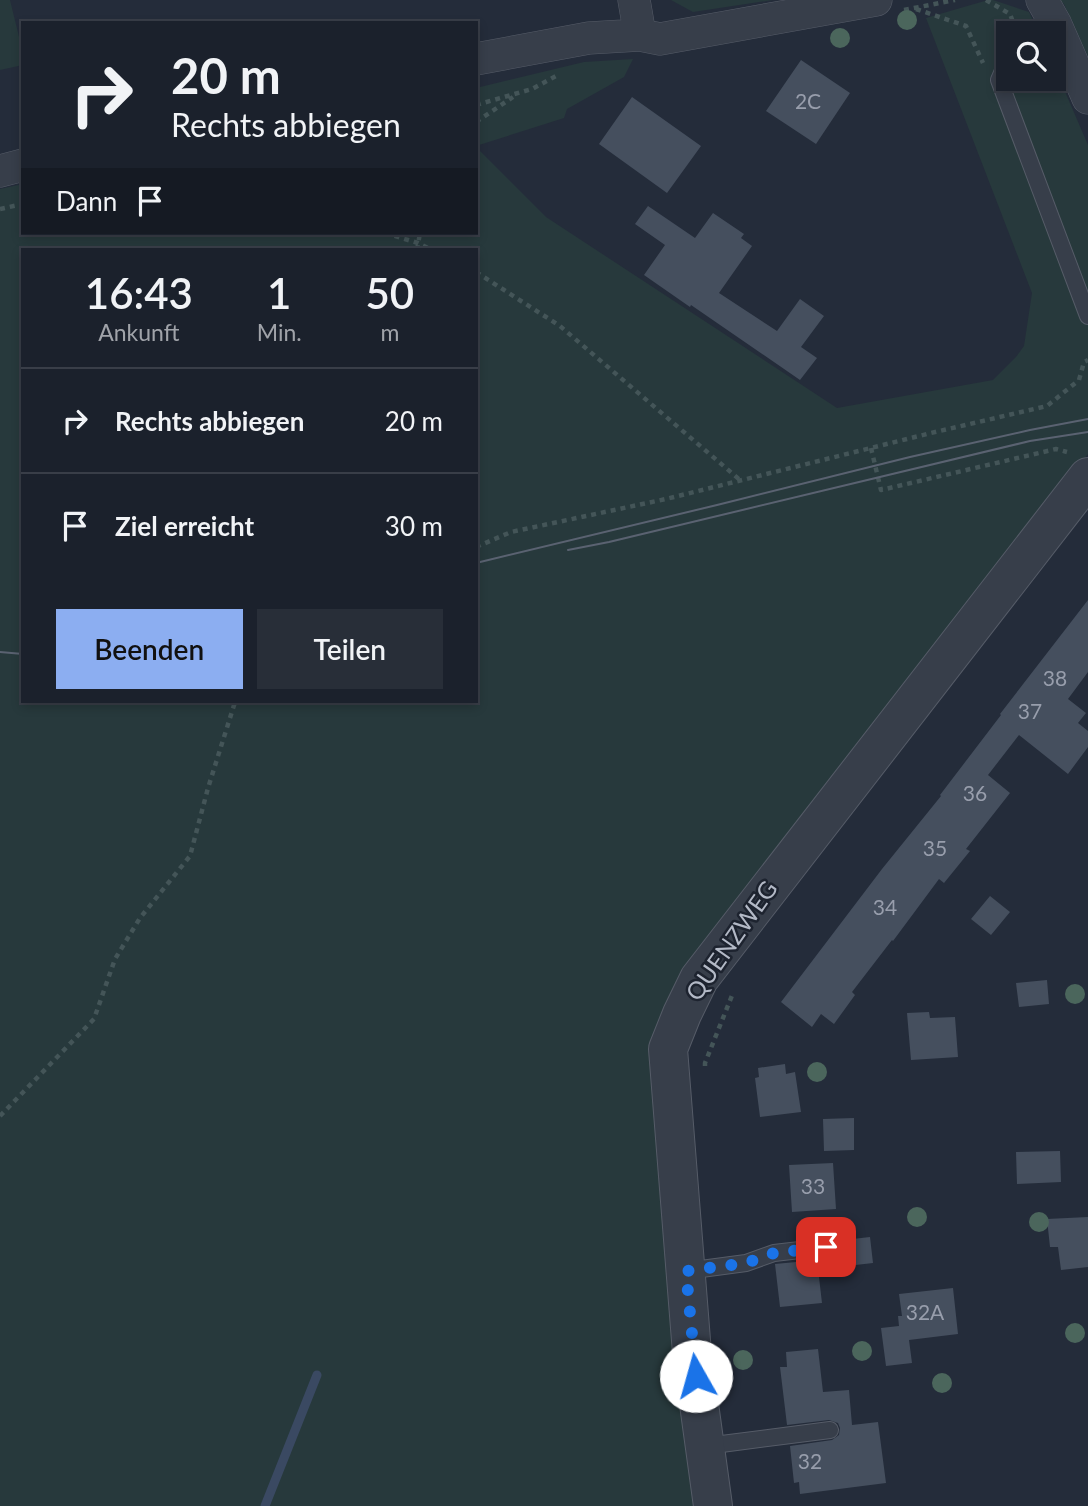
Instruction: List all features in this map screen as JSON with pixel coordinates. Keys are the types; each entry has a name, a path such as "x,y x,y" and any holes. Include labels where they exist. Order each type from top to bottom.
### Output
{"street":[{"path":"634,0 640,35"},
{"path":"478,58 589,38 640,35 660,39 876,0"},
{"path":"1046,19 1088,98"},
{"path":"0,171 21,166"},
{"name":"QUENZWEG","path":"713,1506 692,1353 668,1049 699,979 1083,466"}],"lane":[{"path":"1003,91 1088,316"},
{"path":"686,1271 746,1263 774,1253 826,1247"},
{"path":"706,1446 830,1430"}],"path":[{"path":"986,0 1010,14 1013,21"},
{"path":"914,8 966,26 983,64"},
{"path":"478,121 516,94"},
{"path":"0,209 21,204"},
{"path":"392,235 428,248"},
{"path":"417,248 419,235"},
{"path":"478,273 560,326 740,481"},
{"path":"478,546 511,533 666,499 1047,406 1079,380 1084,362 1088,360"},
{"path":"871,448 881,490 1056,449 1083,466"},
{"path":"0,1116 94,1018 115,959 140,918 190,856 235,703"},
{"path":"706,1076 705,1063 737,986"}],"shaded area":[{"path":"0,0 10,0 21,45 21,65 0,70"},
{"path":"671,0 773,0 693,12"},
{"path":"988,0 1029,12 1033,21 996,21 996,91 1065,91 1088,145 1088,454 674,985 654,1046 700,1506 0,1506 0,189 21,184 21,235 478,235 478,149 546,217 837,408 993,380 1024,346 1032,293 926,18"},
{"path":"1060,0 1088,0 1088,57 1064,4"},
{"path":"633,59 624,77 567,109 564,118 478,145 478,88 584,62"}],"building":[{"path":"801,60 850,93 816,144 766,111"},
{"path":"632,97 701,146 667,193 599,144"},
{"path":"648,206 695,238 713,213 744,234 741,238 752,246 719,293 777,331 800,299 824,316 801,347 817,358 800,380 644,275 665,245 635,224"},
{"path":"1088,600 1088,672 1068,699 1086,713 1078,723 1088,731 1088,747 1068,774 1019,735 988,775 1010,793 966,849 970,851 944,883 939,879 852,992 855,995 834,1024 821,1014 812,1027 781,1002 941,796"},
{"path":"990,896 1010,912 991,935 971,919"},
{"path":"1047,980 1049,1004 1019,1007 1016,983"},
{"path":"929,1012 930,1018 955,1017 958,1057 911,1060 907,1013"},
{"path":"785,1064 786,1074 795,1072 801,1112 760,1117 755,1078 759,1077 758,1068"},
{"path":"854,1118 854,1150 824,1151 823,1119"},
{"path":"1060,1151 1061,1182 1017,1184 1016,1152"},
{"path":"833,1163 836,1209 792,1212 789,1165"},
{"path":"1088,1217 1088,1267 1061,1270 1058,1247 1050,1247 1047,1219"},
{"path":"870,1237 873,1263 847,1266 844,1240"},
{"path":"817,1260 822,1303 780,1307 775,1264"},
{"path":"953,1288 958,1334 909,1340 912,1363 886,1366 881,1328 899,1326 898,1316 902,1316 899,1294"},
{"path":"818,1349 823,1392 849,1390 852,1425 878,1422 886,1483 800,1494 799,1482 794,1483 790,1446 832,1440 839,1435 838,1423 829,1420 787,1425 780,1367 787,1367 786,1352"}],"waterway":[{"path":"265,1506 317,1375"}],"tram line":[{"path":"478,563 910,457 1088,419"},
{"path":"568,550 1030,441 1088,432"},
{"path":"0,652 21,654"}],"route":[{"path":"696,1376 686,1271 746,1263 774,1253 826,1247"}]}
